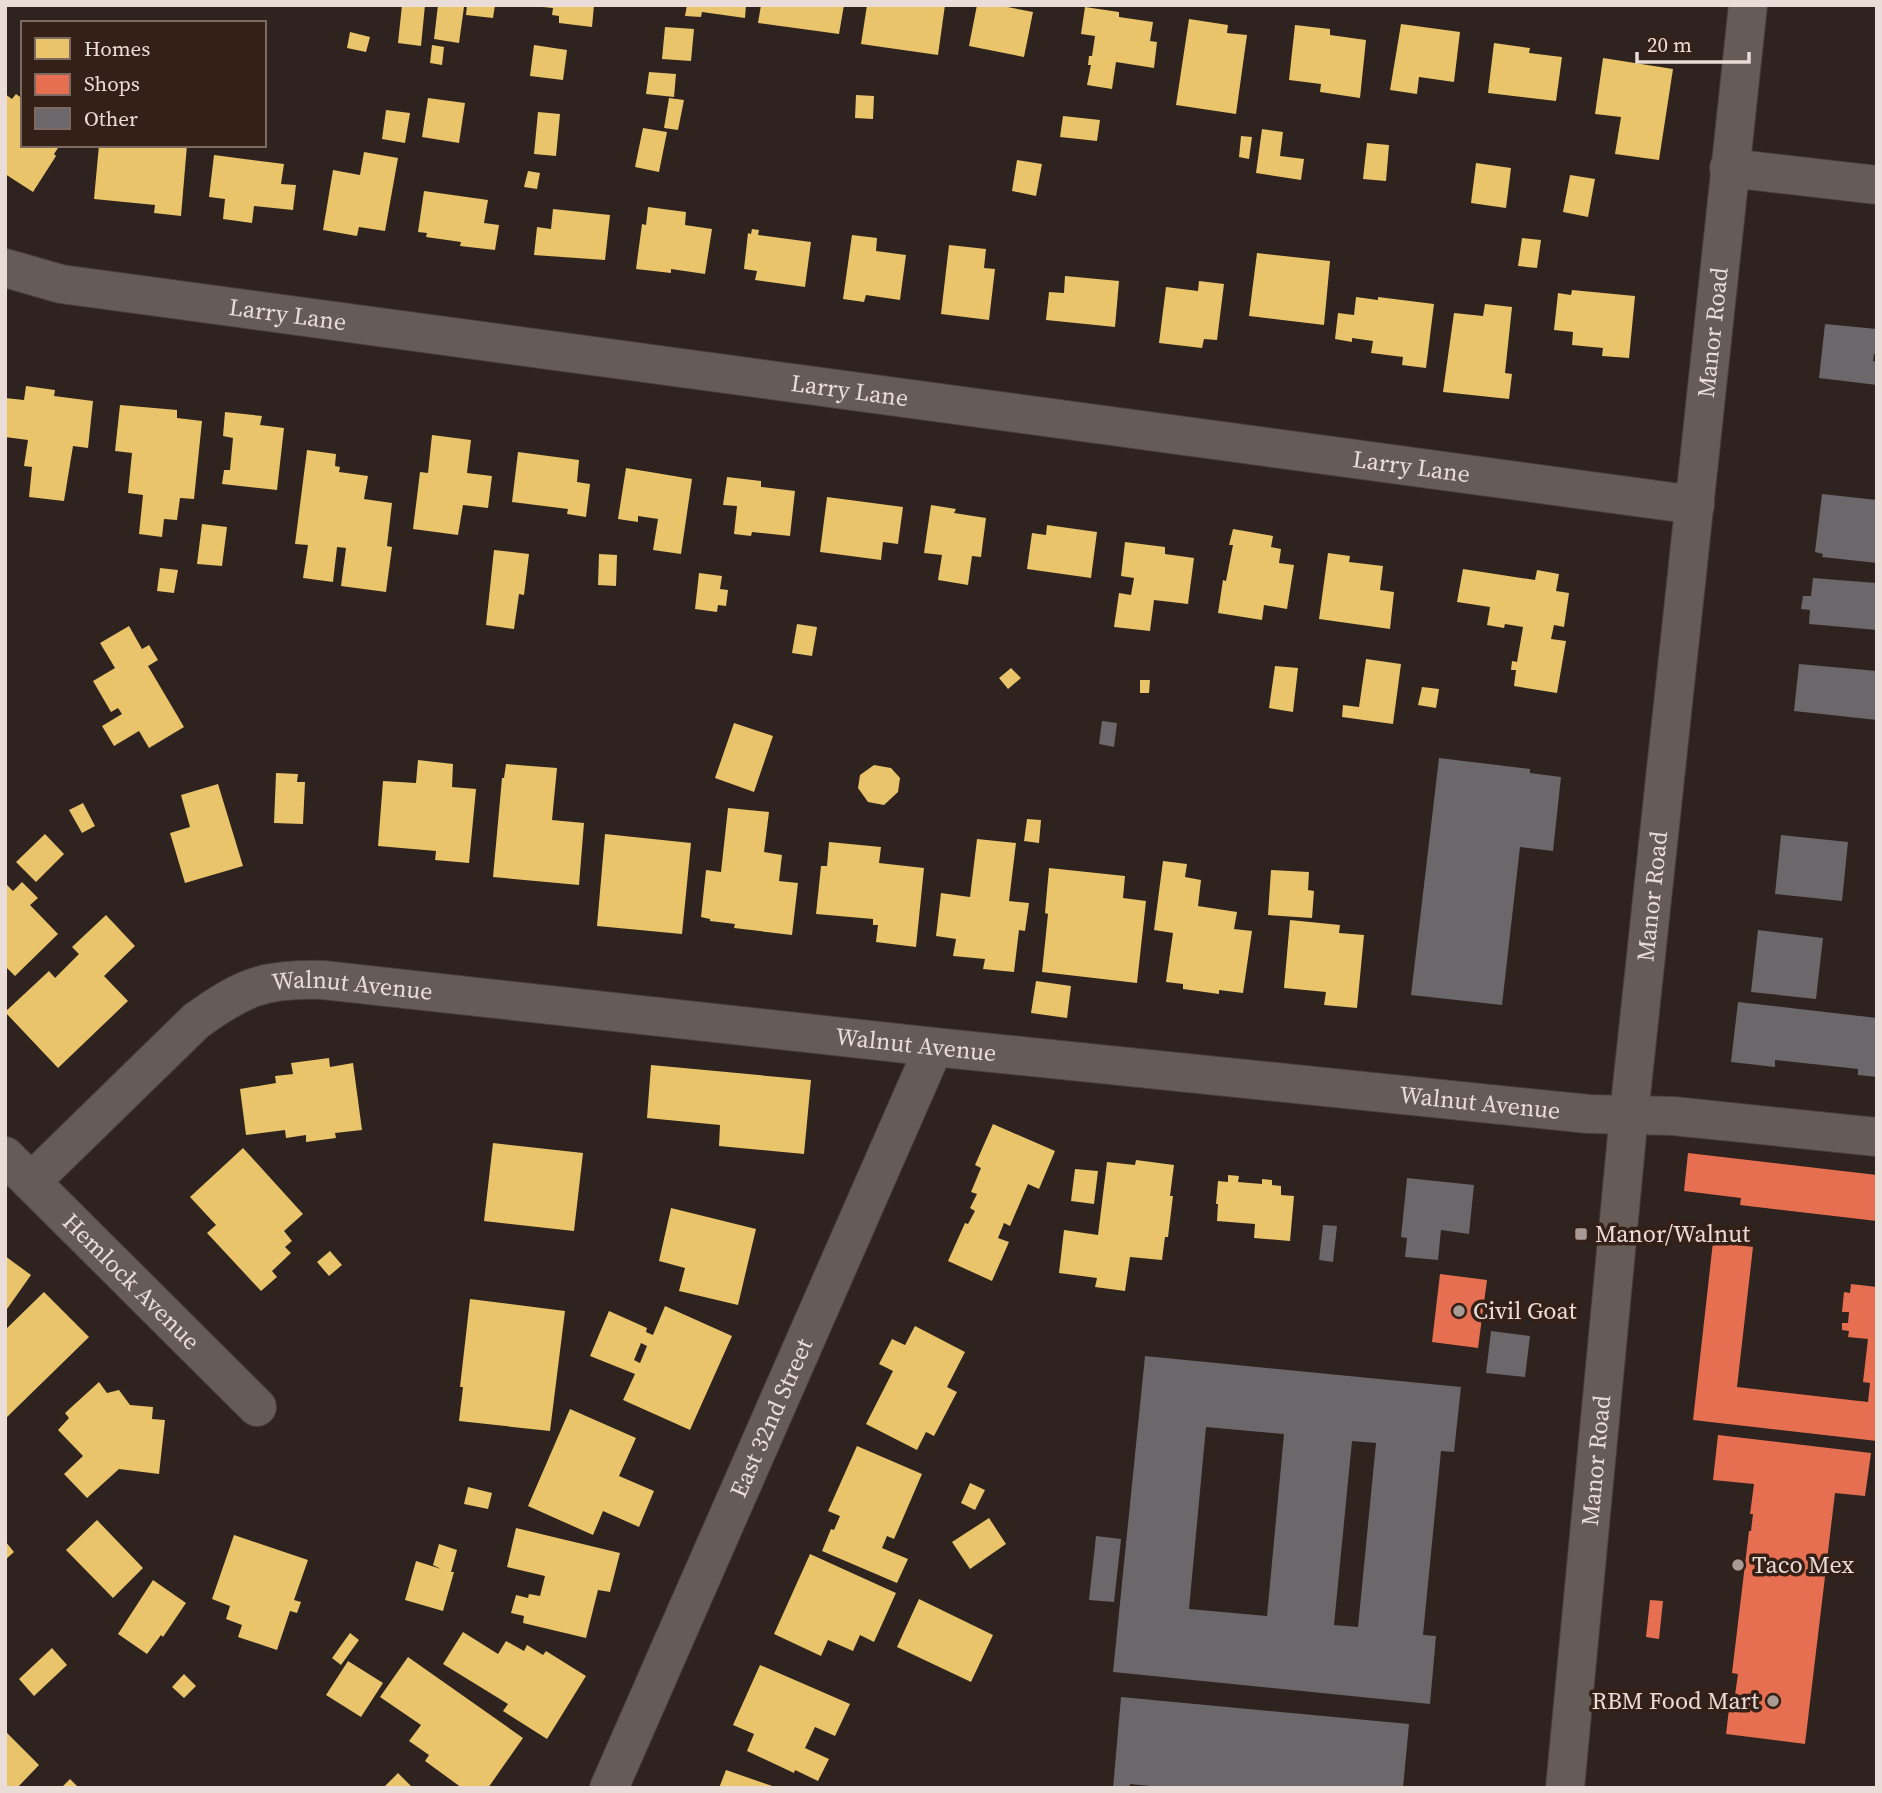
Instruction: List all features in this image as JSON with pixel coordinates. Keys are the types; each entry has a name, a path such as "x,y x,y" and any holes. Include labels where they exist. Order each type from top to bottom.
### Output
{"street":[{"name":"Manor Road","path":"1565,1788 1629,1114 1748,5"},
{"path":"1729,168 1877,185"},
{"name":"Larry Lane","path":"5,268 61,284 1695,505"},
{"name":"Walnut Avenue","path":"18,1169 224,1001 254,986 288,979 323,980 934,1047 1589,1114 1673,1116 1877,1137"},
{"name":"East 32nd Street","path":"609,1788 934,1047"},
{"name":"Hemlock Avenue","path":"18,1169 257,1407"}],"building: Homes":[{"path":"402,5 425,5 421,46 398,43"},
{"path":"438,5 464,7 459,43 434,39"},
{"path":"467,5 495,5 493,18 466,15"},
{"path":"543,5 594,5 592,27 559,23 559,16 552,15 553,8"},
{"path":"687,5 746,5 745,18 702,12 701,17 685,16"},
{"path":"761,5 844,5 839,34 758,23"},
{"path":"867,5 945,5 938,55 861,44"},
{"path":"977,5 997,5 1033,12 1024,57 969,46"},
{"path":"1085,7 1119,12 1119,17 1153,22 1150,41 1157,42 1154,68 1116,62 1112,89 1087,85 1091,65 1088,65 1089,56 1092,56 1095,36 1081,34"},
{"path":"1189,19 1228,25 1227,33 1247,35 1236,114 1176,105"},
{"path":"1401,24 1460,32 1454,82 1419,77 1417,94 1390,90"},
{"path":"1295,25 1330,29 1330,35 1366,40 1360,98 1320,92 1321,84 1289,80"},
{"path":"665,27 694,29 691,61 662,59"},
{"path":"350,32 370,37 366,52 347,48"},
{"path":"1494,43 1530,48 1529,53 1562,57 1556,101 1488,93"},
{"path":"432,45 444,47 442,65 430,63"},
{"path":"534,45 567,50 563,80 530,76"},
{"path":"1603,58 1673,69 1659,160 1615,154 1621,117 1595,114"},
{"path":"649,72 676,74 674,97 646,94"},
{"path":"5,94 12,99 16,94 21,98 21,147 59,147 54,154 56,156 33,192 5,174"},
{"path":"856,95 874,96 873,119 855,118"},
{"path":"428,98 465,103 459,143 422,137"},
{"path":"669,98 684,100 678,130 664,128"},
{"path":"386,110 410,113 405,143 382,139"},
{"path":"538,112 560,114 556,156 534,154"},
{"path":"1063,116 1100,120 1097,141 1060,137"},
{"path":"643,128 667,132 659,172 635,167"},
{"path":"1262,129 1283,132 1280,156 1304,159 1301,180 1256,173"},
{"path":"1241,136 1252,137 1249,159 1239,157"},
{"path":"1367,143 1389,145 1386,181 1363,179"},
{"path":"99,147 187,147 181,216 154,213 155,205 94,199"},
{"path":"364,152 398,158 385,231 359,227 357,236 323,230 333,170 360,175"},
{"path":"214,155 284,164 281,184 296,185 293,210 254,206 252,223 223,219 225,199 209,197"},
{"path":"1017,160 1042,164 1036,196 1012,191"},
{"path":"1476,163 1511,168 1506,208 1471,203"},
{"path":"528,171 540,173 537,189 524,187"},
{"path":"1570,175 1595,179 1588,217 1563,212"},
{"path":"424,191 488,200 484,223 499,225 495,250 460,246 461,242 426,237 427,233 418,232"},
{"path":"648,207 686,212 685,225 712,229 705,274 671,269 671,273 636,269 642,224 646,225"},
{"path":"553,209 610,215 605,260 534,255 537,227 551,229"},
{"path":"752,229 759,230 758,235 811,242 805,287 755,280 757,271 744,269 748,233 751,234"},
{"path":"852,235 877,238 876,251 906,255 900,300 866,295 864,302 843,299"},
{"path":"1522,238 1541,240 1537,268 1518,266"},
{"path":"949,245 986,249 984,268 995,269 989,320 941,314"},
{"path":"1257,253 1330,261 1324,325 1249,316"},
{"path":"1065,276 1119,281 1115,327 1046,320 1049,292 1064,293"},
{"path":"1199,281 1224,284 1217,340 1204,339 1202,348 1159,343 1166,287 1198,291"},
{"path":"1572,290 1635,296 1629,358 1602,356 1603,348 1572,345 1573,332 1554,330 1558,293 1571,295"},
{"path":"1356,297 1434,304 1426,368 1402,365 1403,357 1371,353 1373,341 1352,338 1352,342 1335,339 1338,313 1354,315"},
{"path":"1485,304 1512,307 1505,373 1512,374 1509,399 1443,392 1454,313 1483,316"},
{"path":"26,386 55,390 54,396 93,401 88,448 73,446 64,501 29,497 32,467 24,466 28,440 5,437 5,398 24,400"},
{"path":"120,405 177,410 177,418 202,421 194,499 180,498 177,520 164,519 162,537 139,534 143,495 128,493 132,453 115,451"},
{"path":"225,412 262,416 260,425 284,428 277,490 222,484 224,470 230,470 233,438 223,436"},
{"path":"432,435 471,440 467,473 492,476 488,508 463,505 458,535 413,529 420,472 428,473"},
{"path":"307,450 336,454 335,466 340,467 339,472 368,476 364,499 392,503 387,546 392,547 386,592 341,586 346,548 337,547 333,582 303,578 308,545 295,544"},
{"path":"518,452 579,460 577,482 590,484 586,517 567,514 568,509 512,502"},
{"path":"626,468 692,479 681,554 653,550 658,519 638,516 638,522 618,519"},
{"path":"727,477 761,481 761,487 795,491 790,536 752,532 751,536 734,534 737,506 723,505"},
{"path":"827,497 903,507 898,544 883,542 881,560 820,552"},
{"path":"931,505 956,509 954,513 986,518 981,557 972,556 968,585 938,580 942,555 924,553"},
{"path":"202,524 227,527 222,566 197,564"},
{"path":"1047,525 1097,532 1091,578 1027,569 1032,533 1046,535"},
{"path":"1233,529 1273,536 1271,547 1281,549 1279,563 1294,565 1287,609 1264,605 1262,620 1218,613 1223,580 1226,581 1233,545 1229,545"},
{"path":"1125,542 1165,547 1165,554 1194,558 1188,604 1154,600 1150,631 1114,627 1119,593 1131,595 1134,578 1121,576"},
{"path":"494,550 529,554 524,595 519,594 514,629 486,625"},
{"path":"1328,553 1350,556 1349,562 1383,566 1380,590 1394,592 1390,629 1319,619"},
{"path":"599,554 617,555 616,586 598,585"},
{"path":"160,568 178,570 174,593 157,591"},
{"path":"1463,569 1535,580 1537,570 1559,574 1556,591 1569,593 1564,627 1554,625 1551,639 1566,641 1557,693 1514,686 1516,670 1511,670 1512,661 1517,662 1523,627 1487,625 1490,607 1457,602"},
{"path":"699,573 722,576 720,589 728,590 726,606 718,605 717,612 695,609"},
{"path":"797,624 817,627 812,656 792,653"},
{"path":"129,626 142,649 149,645 158,660 148,666 184,727 149,748 139,731 114,746 102,726 122,714 118,708 111,712 93,681 115,668 100,643"},
{"path":"1366,659 1401,664 1393,724 1342,717 1343,705 1359,707"},
{"path":"1275,666 1298,668 1293,712 1269,708"},
{"path":"1011,668 1021,678 1008,689 999,678"},
{"path":"1140,680 1150,680 1149,693 1140,693"},
{"path":"1422,687 1439,689 1436,708 1418,705"},
{"path":"734,723 773,736 754,792 715,778"},
{"path":"418,760 453,764 452,787 476,789 469,863 435,860 436,851 378,846 383,781 416,783"},
{"path":"506,764 557,768 552,820 584,823 579,885 493,877 502,778"},
{"path":"874,765 891,768 900,778 898,792 884,805 868,802 858,788 860,775"},
{"path":"276,773 298,774 297,782 305,782 303,824 274,823"},
{"path":"218,784 243,866 185,883 170,833 190,827 181,795"},
{"path":"83,803 95,826 82,833 69,810"},
{"path":"728,808 769,812 764,852 782,855 779,881 798,883 792,935 734,928 735,924 710,921 701,917 706,870 721,872"},
{"path":"1027,819 1041,820 1039,843 1024,841"},
{"path":"45,834 64,854 36,882 16,862"},
{"path":"605,834 691,843 682,934 597,926"},
{"path":"977,839 1016,843 1009,901 1029,903 1025,931 1019,930 1014,972 983,969 985,959 953,956 956,939 936,936 941,893 970,897"},
{"path":"829,842 881,847 879,863 924,868 916,947 876,942 878,925 873,925 873,919 816,914 821,866 827,866"},
{"path":"1163,861 1187,864 1185,877 1201,880 1198,906 1237,912 1234,929 1252,931 1243,993 1219,990 1219,994 1183,989 1183,984 1166,982 1173,933 1154,930"},
{"path":"1049,868 1125,876 1123,898 1146,901 1137,983 1042,972"},
{"path":"1271,870 1309,872 1308,890 1314,891 1312,918 1268,915"},
{"path":"22,882 38,898 30,905 58,934 15,976 5,966 5,886 13,891"},
{"path":"106,915 135,946 104,976 128,1001 58,1068 5,1012 49,971 55,978 79,954 72,947"},
{"path":"1290,920 1340,925 1339,933 1364,935 1357,1008 1324,1005 1326,992 1284,988"},
{"path":"1036,981 1071,986 1067,1018 1031,1013"},
{"path":"329,1058 330,1067 353,1063 362,1130 335,1133 336,1138 306,1142 306,1135 286,1138 285,1130 246,1135 240,1089 276,1083 275,1076 293,1074 291,1063"},
{"path":"651,1065 811,1080 804,1154 719,1146 720,1125 647,1118"},
{"path":"993,1124 1055,1151 1039,1189 1028,1184 1010,1226 1004,1223 998,1238 1009,1242 992,1281 948,1261 965,1223 968,1224 975,1211 970,1208 977,1194 971,1192 981,1168 975,1165"},
{"path":"493,1143 583,1153 574,1231 484,1221"},
{"path":"243,1148 303,1214 284,1231 292,1241 285,1247 291,1253 272,1271 277,1277 261,1291 207,1233 216,1225 190,1197"},
{"path":"1136,1160 1174,1165 1168,1237 1165,1237 1162,1260 1130,1257 1125,1291 1095,1287 1097,1278 1059,1273 1064,1230 1098,1235 1107,1162 1135,1165"},
{"path":"1075,1169 1098,1171 1094,1204 1071,1201"},
{"path":"1228,1175 1239,1176 1238,1182 1262,1184 1262,1179 1272,1180 1272,1185 1281,1186 1281,1195 1294,1196 1290,1241 1254,1238 1255,1224 1217,1221 1218,1181 1228,1182"},
{"path":"671,1208 756,1229 738,1305 679,1291 685,1268 659,1261"},
{"path":"330,1251 342,1265 329,1276 317,1262"},
{"path":"5,1256 31,1275 7,1309 5,1308"},
{"path":"44,1292 89,1337 5,1419 5,1330"},
{"path":"470,1299 565,1311 550,1431 459,1421"},
{"path":"665,1306 732,1336 690,1430 623,1400 635,1374 590,1356 609,1311 647,1328 646,1332 653,1335","holes":["641,1343 647,1346 640,1363 634,1360"]},
{"path":"915,1326 965,1352 947,1387 957,1392 934,1436 926,1432 917,1450 866,1424 893,1371 879,1364 892,1339 905,1345"},
{"path":"99,1382 107,1393 119,1390 130,1405 153,1407 152,1419 165,1420 159,1474 119,1469 87,1498 64,1474 83,1456 58,1430 69,1418 65,1413"},
{"path":"570,1409 636,1438 619,1476 654,1491 639,1527 603,1511 593,1535 528,1506"},
{"path":"857,1446 922,1474 894,1539 887,1536 882,1548 908,1559 897,1583 822,1551 840,1516 828,1511"},
{"path":"970,1483 985,1490 975,1510 961,1503"},
{"path":"468,1487 492,1493 488,1509 464,1504"},
{"path":"989,1518 1006,1544 970,1569 952,1542"},
{"path":"97,1520 143,1568 113,1598 66,1550"},
{"path":"516,1528 620,1553 610,1592 598,1590 586,1638 523,1623 524,1616 511,1613 516,1595 528,1598 529,1594 540,1596 545,1576 507,1567"},
{"path":"234,1535 308,1560 294,1600 301,1602 297,1613 290,1611 277,1650 238,1637 242,1625 226,1619 230,1606 212,1599"},
{"path":"5,1541 14,1552 5,1560"},
{"path":"439,1544 457,1550 443,1611 405,1600 416,1561 441,1569 433,1565"},
{"path":"810,1554 896,1593 874,1642 860,1635 853,1651 828,1640 821,1656 774,1634"},
{"path":"153,1580 186,1603 163,1637 161,1635 147,1654 118,1634"},
{"path":"919,1599 993,1635 971,1682 897,1647"},
{"path":"463,1632 498,1654 506,1641 524,1651 527,1645 543,1655 546,1651 586,1676 547,1739 503,1711 508,1704 443,1664"},
{"path":"350,1633 359,1640 341,1665 332,1658"},
{"path":"52,1648 67,1665 34,1696 19,1679"},
{"path":"408,1657 523,1738 488,1788 462,1788 425,1761 429,1755 409,1741 421,1725 380,1697"},
{"path":"348,1661 383,1683 361,1717 326,1695"},
{"path":"760,1665 850,1704 835,1736 815,1727 805,1748 829,1759 818,1781 747,1751 754,1734 733,1725"},
{"path":"184,1674 196,1686 184,1698 172,1687"},
{"path":"5,1731 39,1765 17,1788 5,1788"},
{"path":"726,1770 775,1787 775,1788 719,1788"},
{"path":"398,1773 413,1788 383,1788"},
{"path":"70,1779 79,1788 61,1788"}],"building: Shops":[{"path":"1688,1153 1877,1175 1877,1221 1740,1205 1741,1198 1684,1191"},
{"path":"1713,1242 1753,1247 1737,1387 1868,1402 1870,1383 1863,1382 1868,1339 1848,1337 1849,1331 1842,1330 1842,1323 1848,1323 1849,1312 1842,1312 1844,1292 1850,1293 1851,1284 1877,1287 1877,1441 1693,1420"},
{"name":"Civil Goat","path":"1440,1274 1487,1280 1478,1348 1432,1342"},
{"path":"1718,1435 1871,1453 1865,1496 1835,1493 1805,1744 1726,1734 1730,1701 1734,1702 1738,1674 1732,1673 1753,1514 1750,1514 1754,1484 1713,1480"},
{"path":"1650,1600 1663,1601 1659,1639 1646,1637"}],"building: Other":[{"path":"1825,324 1877,329 1877,354 1874,354 1873,361 1877,362 1877,385 1819,378"},
{"path":"1822,494 1877,500 1877,563 1822,557 1823,554 1815,552"},
{"path":"1813,578 1877,583 1877,630 1809,624 1810,610 1801,609 1803,596 1811,596"},
{"path":"1799,664 1877,671 1877,720 1794,711"},
{"path":"1102,721 1117,723 1114,747 1099,744"},
{"path":"1439,758 1530,769 1530,773 1561,777 1553,851 1520,847 1502,1005 1411,995"},
{"path":"1781,835 1848,842 1842,901 1775,894"},
{"path":"1758,930 1823,938 1816,999 1751,992"},
{"path":"1738,1002 1877,1018 1877,1077 1858,1075 1858,1069 1775,1060 1775,1067 1731,1062"},
{"path":"1407,1178 1474,1185 1469,1234 1441,1230 1438,1260 1405,1257 1407,1238 1401,1237"},
{"path":"1323,1225 1337,1226 1333,1262 1319,1260"},
{"path":"1491,1331 1530,1336 1525,1377 1486,1373"},
{"path":"1145,1356 1461,1387 1454,1452 1441,1451 1423,1635 1436,1636 1430,1704 1113,1672","holes":["1206,1427 1284,1434 1267,1616 1189,1609","1352,1441 1376,1443 1358,1627 1334,1625"]},
{"path":"1096,1536 1121,1539 1114,1602 1089,1600"},
{"path":"1121,1697 1409,1724 1403,1788 1171,1788 1130,1784 1129,1788 1113,1788"}],"place":[{"name":"Manor/Walnut","path":"1581,1234"},
{"name":"Civil Goat","path":"1459,1311"},
{"name":"Taco Mex","path":"1738,1565"},
{"name":"RBM Food Mart","path":"1773,1701"}]}
